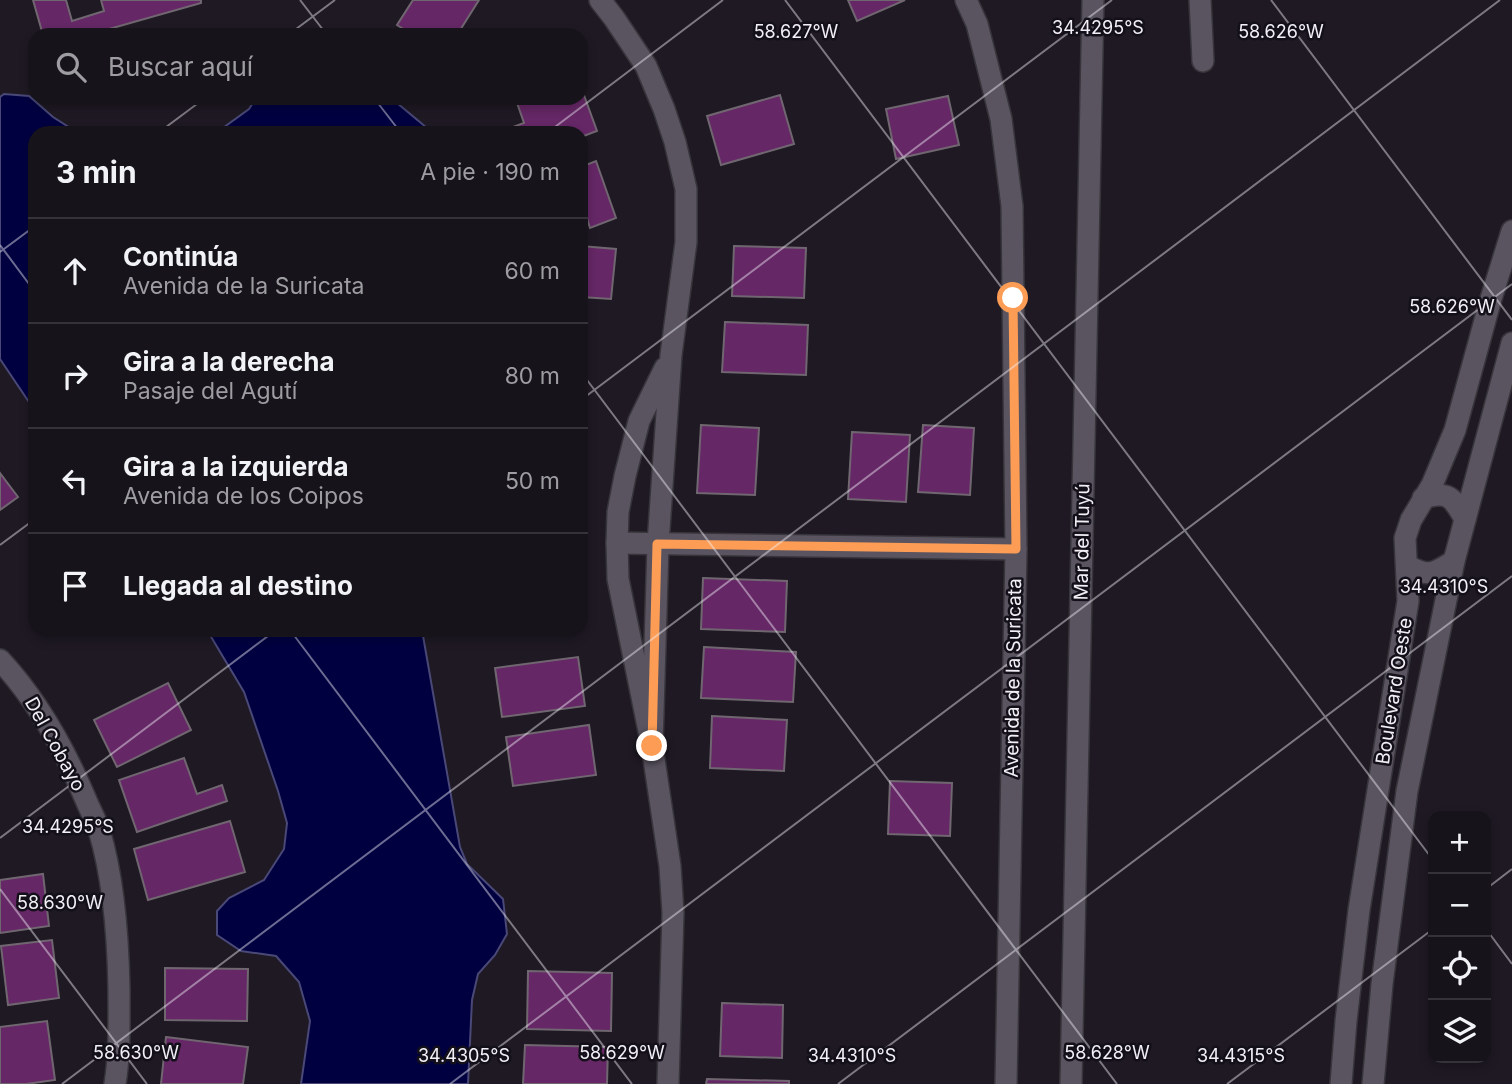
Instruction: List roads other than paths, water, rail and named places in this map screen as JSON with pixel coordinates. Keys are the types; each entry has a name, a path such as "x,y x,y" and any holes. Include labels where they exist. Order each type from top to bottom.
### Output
{"street":[{"path":"600,0 646,66 675,142 686,189 686,242 671,355 657,544 652,746"},
{"name":"Avenida de la Suricata","path":"966,0 977,24 1001,119 1012,206 1016,549 1006,1084"},
{"name":"Avenida de la Suricata","path":"977,0 977,24"},
{"name":"Mar del Tuyú","path":"1071,1084 1093,0"},
{"path":"1200,0 1203,61"},
{"name":"Boulevard Oeste","path":"1341,1084 1359,910 1408,601 1405,538 1411,520 1432,485 1455,430 1512,231"},
{"name":"Boulevard Oeste","path":"1373,1084 1382,984 1407,791 1454,561 1512,343"},
{"path":"668,1084 673,913 670,866 652,746 618,579 617,543 618,512 639,421 671,355"},
{"path":"1423,498 1443,494 1454,500 1465,519"},
{"path":"617,543 1016,549"},
{"path":"1408,566 1418,572 1432,573 1454,561"},
{"name":"Del Cobayo","path":"0,660 16,677 47,724 75,774 99,830 111,886 118,948 120,1030 115,1084"},
{"path":"1379,786 1407,791"}]}
